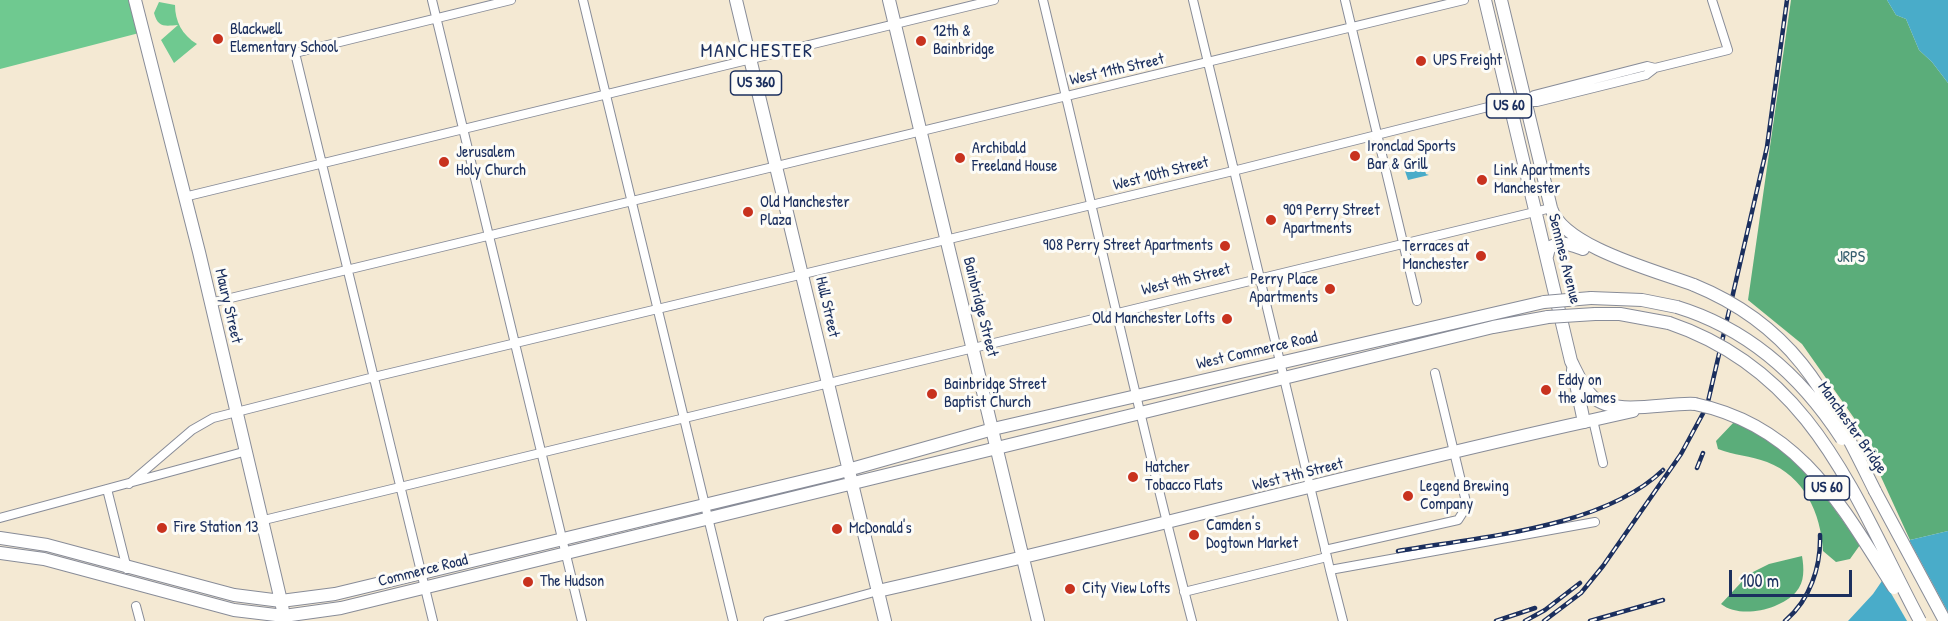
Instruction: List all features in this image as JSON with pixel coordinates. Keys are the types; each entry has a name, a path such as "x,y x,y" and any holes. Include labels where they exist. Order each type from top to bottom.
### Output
{"main road":[{"name":"Maury Street","path":"135,0 264,520 284,618"},
{"name":"Hull Street","path":"736,0 885,621"},
{"name":"Bainbridge Street","path":"889,0 1038,621"},
{"name":"Semmes Avenue","path":"1485,0 1571,361 1588,421"},
{"name":"Semmes Avenue","path":"1501,0 1551,208"},
{"name":"US 60","path":"1551,208 1556,220 1570,235 1694,285 1742,308 1766,325 1791,349 1814,377 1837,414 1875,491"},
{"path":"1547,256 1549,248 1564,243 1620,257"},
{"name":"West Commerce Road","path":"850,469 993,429 1136,398 1544,302 1591,298 1642,300 1677,307"},
{"name":"Manchester Bridge","path":"1677,307 1707,318 1743,336 1789,372 1819,405 1875,491 1945,621"},
{"name":"West Commerce Road","path":"853,484 1493,327 1548,317 1595,314 1620,314 1669,323"},
{"name":"Manchester Bridge","path":"1669,323 1700,334 1736,353 1762,372 1794,402 1840,471 1918,621"},
{"name":"US 60","path":"1571,361 1586,389 1599,402 1627,407 1695,404 1727,411 1773,436 1804,463 1840,505 1918,621"},
{"name":"West 7th Street","path":"879,591 1023,559 1312,489 1453,451 1651,407"},
{"name":"Commerce Road","path":"0,538 47,545 234,595 281,601 335,594 850,469"},
{"name":"Commerce Road","path":"0,553 44,559 234,610 284,618 425,588 853,484"}],"street":[{"path":"432,0 582,621"},
{"path":"433,621 295,53 511,0"},
{"path":"583,0 733,621"},
{"path":"184,197 994,0"},
{"path":"1043,0 1118,312 1136,398 1192,621"},
{"path":"1193,0 1342,621"},
{"path":"1345,0 1417,301"},
{"name":"West 11th Street","path":"210,303 489,237 631,199 1208,64 1464,0"},
{"name":"West 10th Street","path":"129,484 202,422 237,412 374,377 1093,206 1508,102 1537,102 1635,78 1646,75 1655,68 1728,50 1712,0"},
{"name":"West 9th Street","path":"264,520 1551,208"},
{"path":"1184,592 1462,517 1467,506 1435,373"},
{"path":"1588,421 1603,463"},
{"path":"0,519 247,451"},
{"path":"107,489 129,581"},
{"path":"1330,570 1596,522"},
{"path":"768,621 879,591"},
{"path":"136,606 140,621"}],"green space":[{"path":"0,0 135,0 143,32 0,69"},
{"name":"JRPS","path":"1791,0 1887,0 1896,15 1906,19 1919,50 1932,62 1948,83 1948,531 1910,540 1854,418 1802,344 1748,300"},
{"path":"159,2 175,5 180,27 197,44 174,63 161,40 178,25 160,24 154,13"},
{"path":"1735,421 1774,445 1791,459 1820,490 1860,545 1850,559 1836,562 1823,551 1819,523 1814,510 1808,497 1791,476 1767,462 1718,449 1716,441"},
{"path":"1802,556 1801,584 1796,592 1780,604 1749,612 1729,609 1721,604 1749,574 1769,564"}],"water":[{"path":"1887,0 1948,0 1948,83 1932,62 1919,50 1906,19 1896,15"},
{"path":"1427,166 1424,168 1426,174 1429,175 1408,180 1405,171"},
{"path":"1948,531 1948,621 1848,621 1873,594 1910,540"}],"pier":[{"path":"1908,538 1948,612 1948,621 1907,621 1881,576"}],"railway":[{"path":"1544,621 1581,593 1603,566 1681,454 1707,406 1767,147 1787,0"},
{"path":"1697,468 1703,453"},
{"path":"1398,551 1502,535 1574,517 1608,505 1638,490 1663,470"},
{"path":"1785,621 1801,603 1812,582 1816,571 1820,535"},
{"path":"1525,621 1545,610 1580,583"},
{"path":"1590,621 1663,600"},
{"path":"1496,621 1535,608"}],"place":[{"name":"Blackwell Elementary School","path":"218,39"},
{"name":"12th & Bainbridge","path":"921,41"},
{"name":"UPS Freight","path":"1421,61"},
{"name":"Ironclad Sports Bar & Grill","path":"1355,156"},
{"name":"Archibald Freeland House","path":"960,158"},
{"name":"Jerusalem Holy Church","path":"444,162"},
{"name":"Link Apartments Manchester","path":"1482,180"},
{"name":"Old Manchester Plaza","path":"748,212"},
{"name":"909 Perry Street Apartments","path":"1271,220"},
{"name":"908 Perry Street Apartments","path":"1225,246"},
{"name":"Terraces at Manchester","path":"1481,256"},
{"name":"Perry Place Apartments","path":"1330,289"},
{"name":"Old Manchester Lofts","path":"1227,319"},
{"name":"Eddy on the James","path":"1546,390"},
{"name":"Bainbridge Street Baptist Church","path":"932,394"},
{"name":"Hatcher Tobacco Flats","path":"1133,477"},
{"name":"Legend Brewing Company","path":"1408,496"},
{"name":"Fire Station 13","path":"162,528"},
{"name":"McDonald's","path":"837,529"},
{"name":"Camden's Dogtown Market","path":"1194,535"},
{"name":"The Hudson","path":"528,582"},
{"name":"City View Lofts","path":"1070,589"}],"district":[{"name":"MANCHESTER","path":"757,52"}]}
